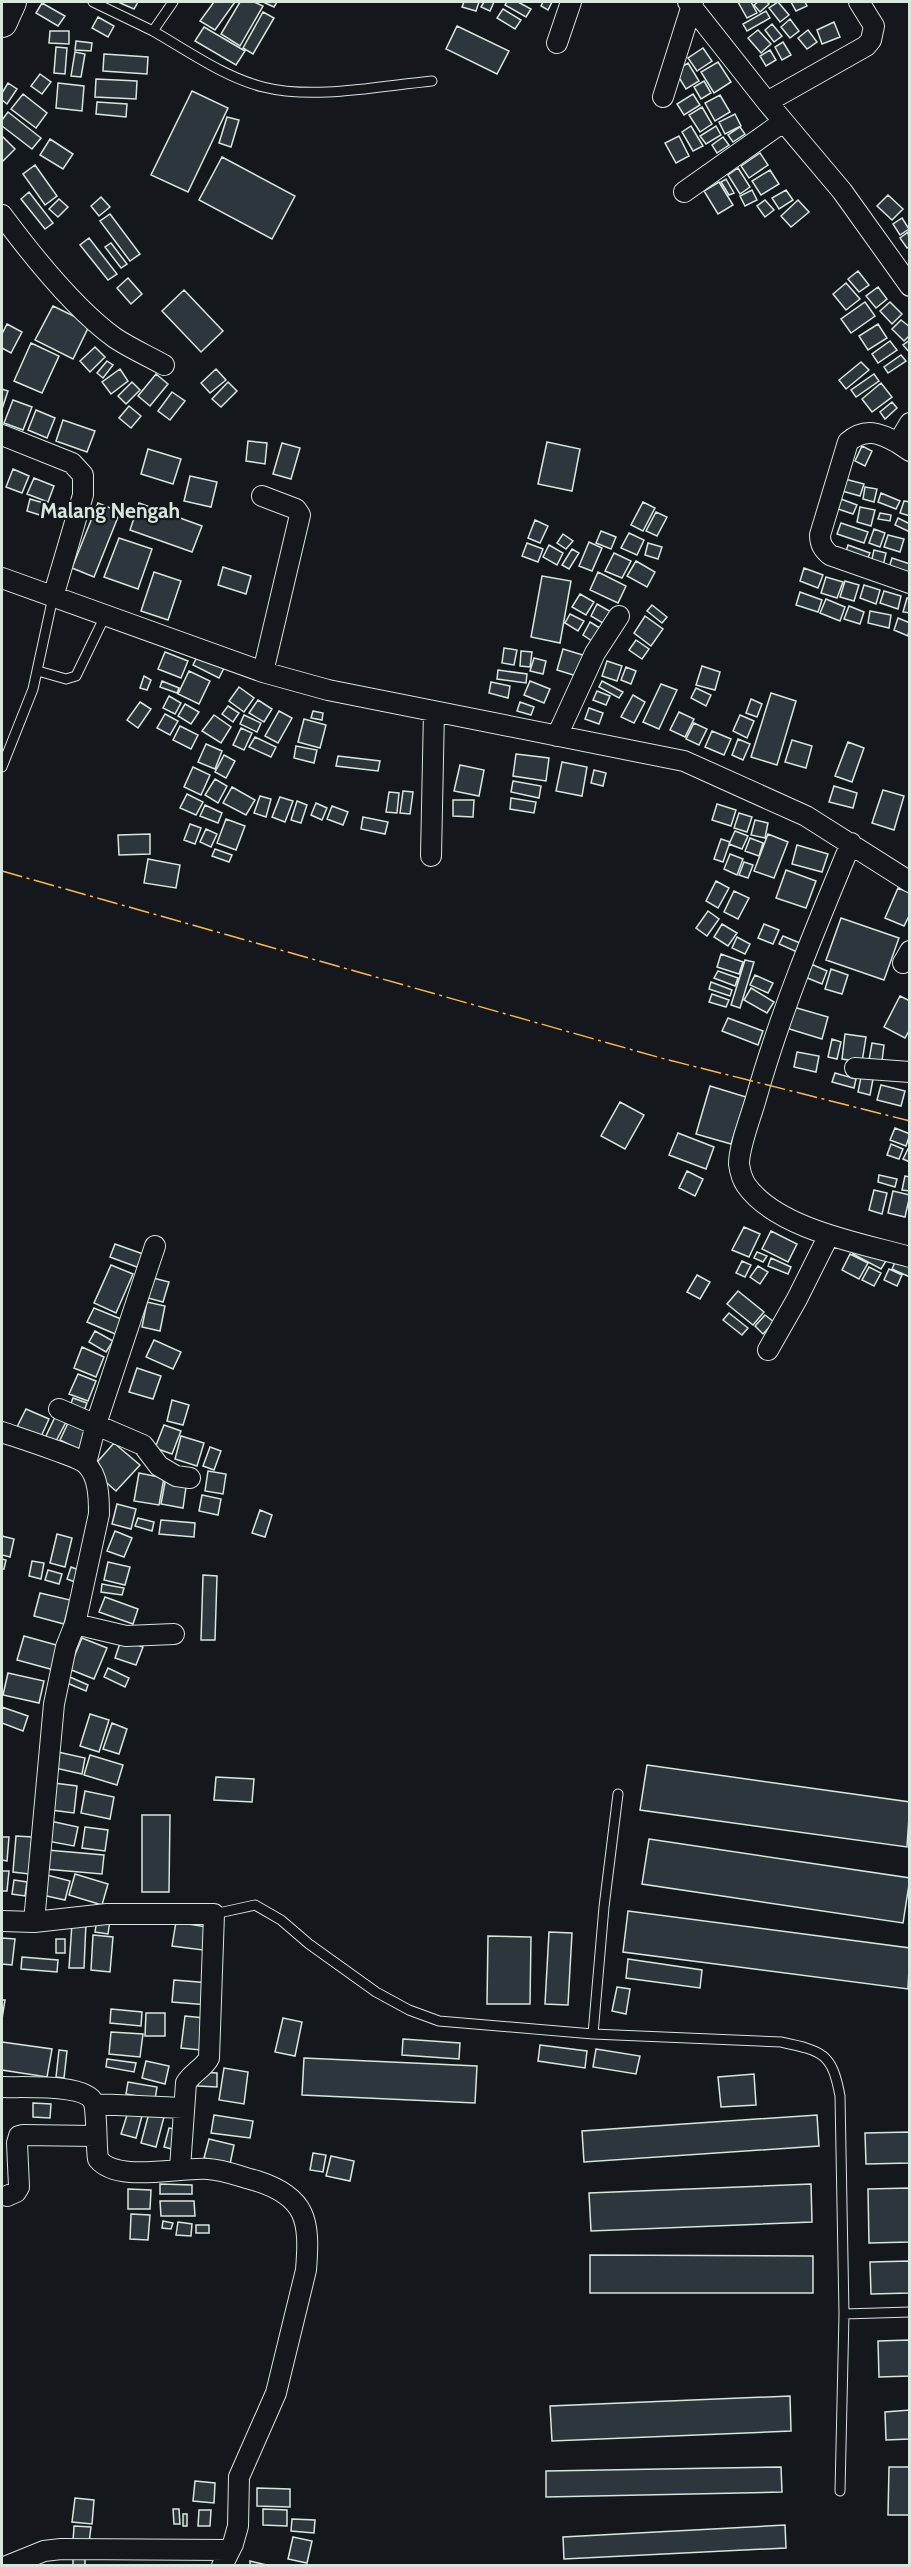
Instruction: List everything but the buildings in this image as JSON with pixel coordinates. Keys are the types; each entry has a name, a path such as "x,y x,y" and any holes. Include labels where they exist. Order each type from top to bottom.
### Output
{"main road":[{"path":"2,22 11,2"}],"street":[{"path":"557,43 571,2"},
{"path":"767,102 866,46 871,40 874,26 859,2"},
{"path":"691,3 783,122 842,191 909,286"},
{"path":"663,97 691,3"},
{"path":"684,192 783,122"},
{"path":"2,215 24,244 93,319 116,338 164,365"},
{"path":"909,423 904,447 878,432 855,436 848,442 820,535 822,548 830,555 909,583"},
{"path":"2,435 72,463 83,475 83,495 53,597"},
{"path":"262,496 296,509 300,515 263,672"},
{"path":"2,578 263,672 328,690 684,761 806,816 909,882"},
{"path":"557,735 595,653 619,615"},
{"path":"431,856 434,711"},
{"path":"851,843 785,1004 767,1059 739,1162 745,1184 755,1196 782,1215 829,1235 909,1257"},
{"path":"855,1068 909,1072"},
{"path":"768,1350 829,1235"},
{"path":"86,1463 96,1424 155,1246"},
{"path":"59,1409 143,1445 159,1466 168,1472 189,1478"},
{"path":"2,1432 86,1463 94,1477 99,1496 99,1514 75,1624 66,1647 54,1704 34,1922"},
{"path":"75,1624 126,1636 174,1635"},
{"path":"2,1921 34,1922 107,1914 214,1914 208,2058 206,2063 192,2073 186,2083 180,2168"},
{"path":"2,2087 79,2091 87,2094 94,2104 98,2159 113,2171 126,2173 180,2168 211,2169 272,2186 296,2201 305,2220 308,2249 306,2270 276,2393 239,2477 238,2526 226,2558 61,2549 44,2552 7,2565"},
{"path":"94,2104 183,2108"},
{"path":"7,2196 16,2192 19,2187 17,2143 19,2136 95,2136"}],"lane":[{"path":"93,2 153,31 228,73 262,87 283,90 346,89 432,81"},
{"path":"153,31 173,2"},
{"path":"2,767 33,689 53,597"},
{"path":"38,670 66,679 76,676 105,616"},
{"path":"593,2034 604,1907 618,1794"},
{"path":"214,1914 255,1905 268,1911 309,1944 376,1992 409,2010 439,2021 593,2034 782,2042 808,2048 826,2057 835,2071 840,2096 844,2314 840,2491"},
{"path":"844,2314 909,2312"}],"power":[{"path":"2,871 661,1058 910,1121"}],"district":[{"name":"Malang Nengah","path":"110,510"}]}
